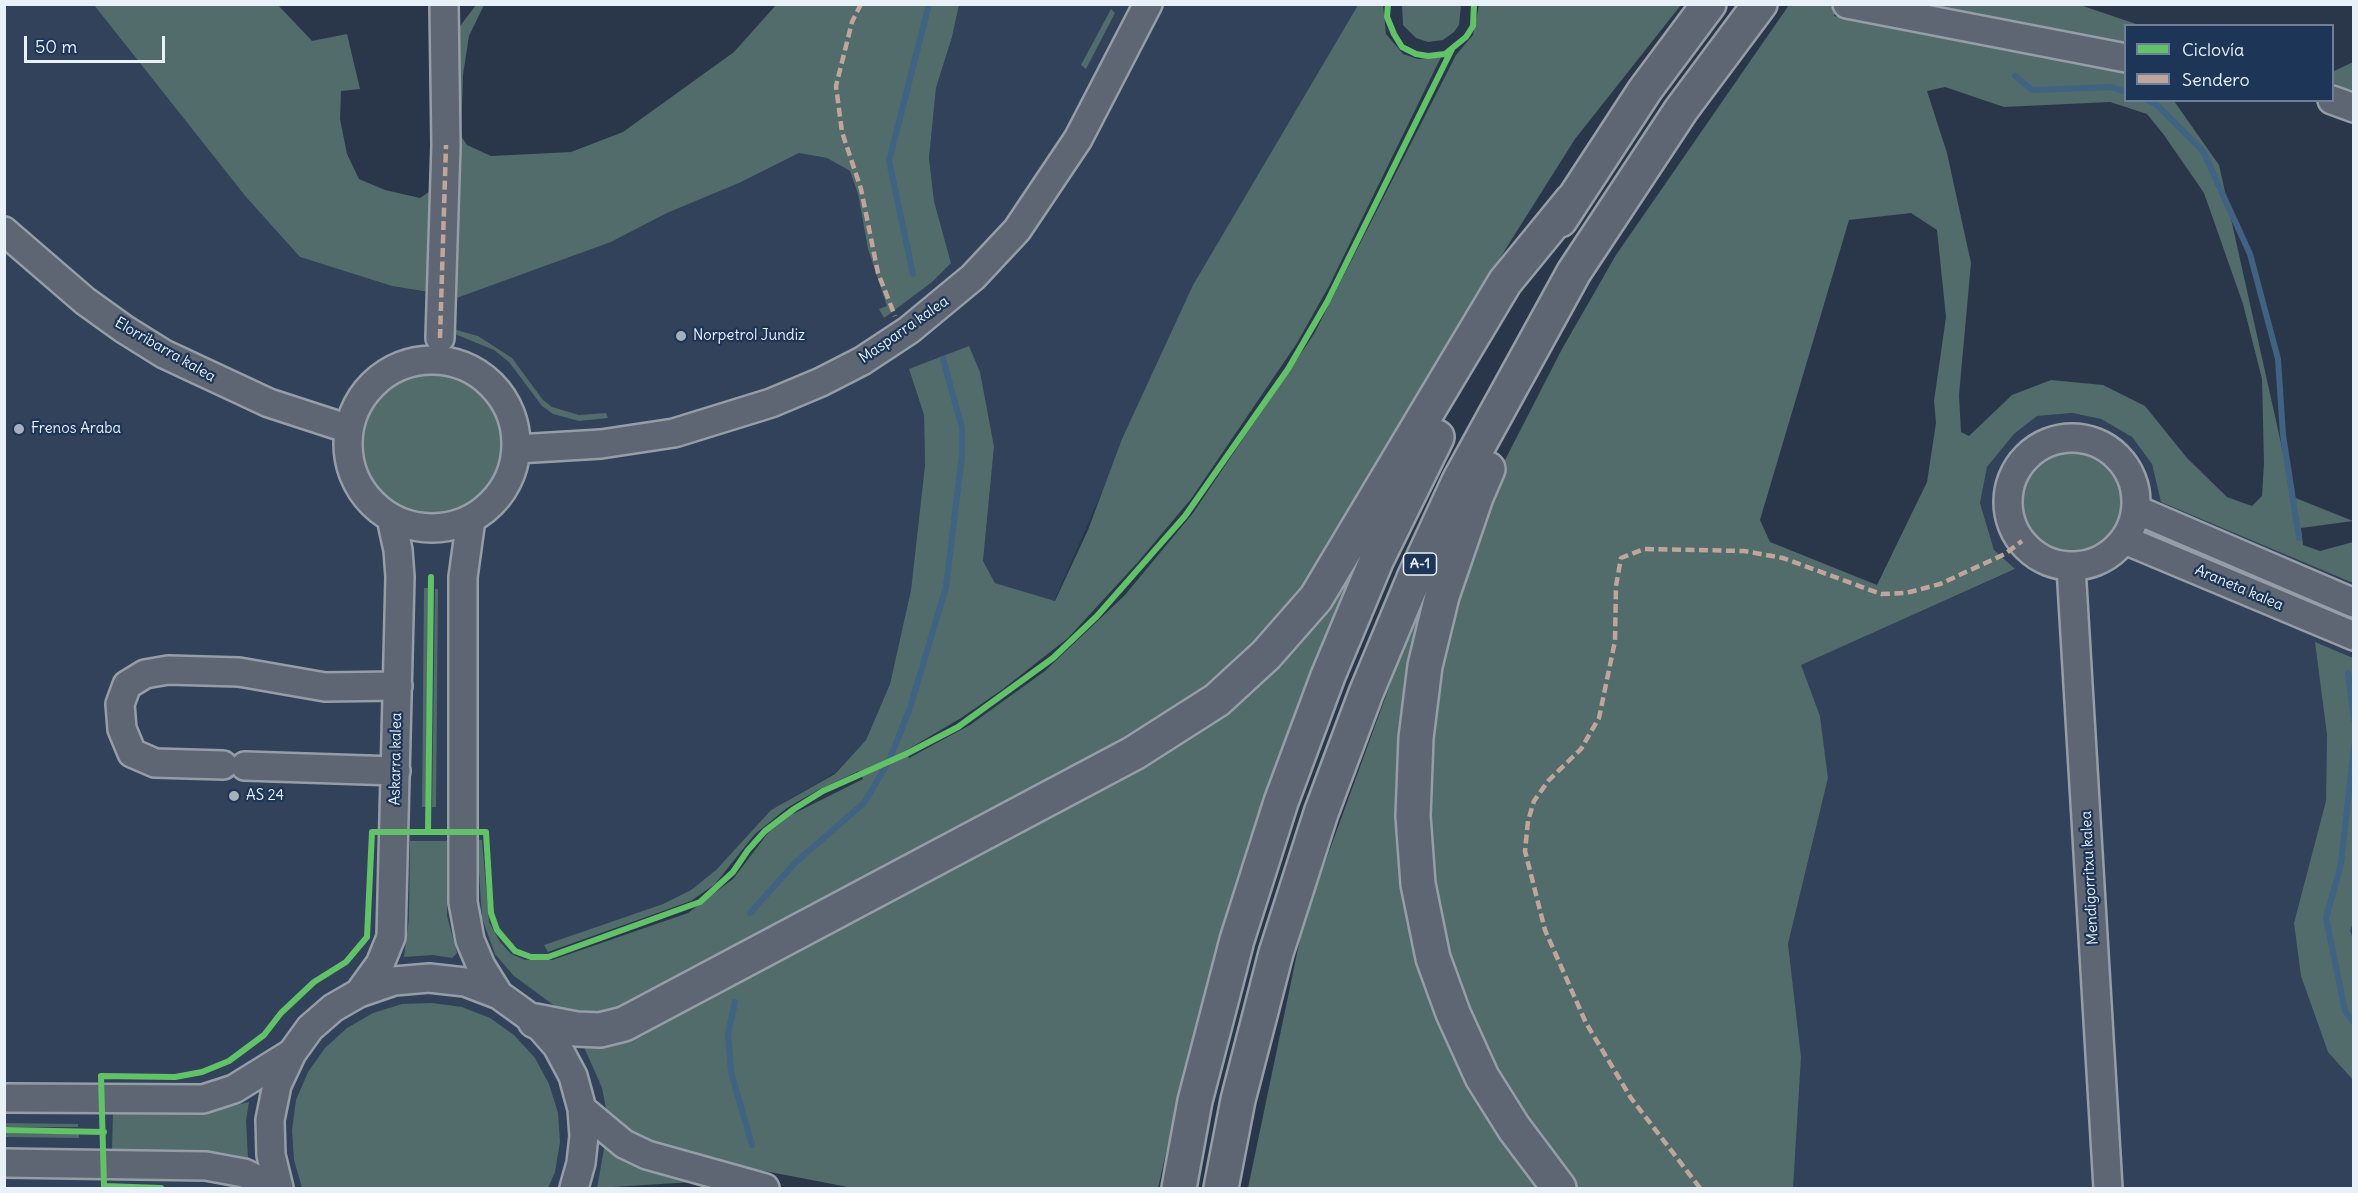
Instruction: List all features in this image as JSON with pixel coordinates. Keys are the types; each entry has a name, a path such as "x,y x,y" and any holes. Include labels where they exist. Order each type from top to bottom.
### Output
{"highway":[{"name":"A-1","path":"1179,1188 1195,1101 1237,940 1281,802 1328,676 1377,559 1425,459 1518,288 1572,200 1645,90 1709,4"},
{"name":"A-1","path":"1221,1188 1238,1100 1276,952 1321,813 1366,693 1414,578 1459,482 1574,272 1680,110 1760,4"},
{"path":"534,1021 576,1029 600,1030 624,1024 1134,753 1217,700 1266,655 1316,598 1505,282 1572,200"},
{"path":"1559,1188 1514,1128 1482,1077 1453,1013 1433,958 1418,884 1413,816 1416,738 1425,666 1442,596 1476,497 1574,272"}],"street":[{"path":"440,338 446,145 444,4"},
{"name":"Masparra kalea","path":"518,449 601,444 674,433 771,403 820,382 862,361 909,330 974,277 1017,230 1078,139 1148,4"},
{"path":"1847,4 2124,58"},
{"path":"2334,101 2354,108"},
{"name":"Elorribarra kalea","path":"4,231 85,301 124,330 164,354 269,403 349,429"},
{"path":"443,359 468,366 489,380 506,400 512,416 518,449 513,471 503,490 489,507 471,519 452,526 431,528 410,525 391,518 374,505 361,489 352,470 348,450 349,429 357,404 379,378 393,368 417,360 443,359"},
{"path":"2079,438 2099,443 2116,454 2129,470 2136,490 2137,510 2133,526 2125,540 2101,560 2071,567 2050,563 2032,553 2018,537 2010,519 2008,498 2012,478 2023,460 2039,447 2058,439 2079,438"},
{"name":"Araneta kalea","path":"2137,510 2354,603"},
{"name":"Askarra kalea","path":"359,993 381,964 391,937 400,577 398,550 391,518"},
{"path":"471,519 463,577 463,902 470,939 481,966 499,995"},
{"name":"Araneta kalea","path":"2125,540 2354,636"},
{"name":"Mendigorritxu kalea","path":"2071,567 2108,1188"},
{"path":"396,771 155,763 132,753 122,729 120,704 127,685 145,674 168,670 240,672 325,687 398,686"},
{"path":"277,1188 271,1155 270,1120 277,1085 292,1053 333,1008 359,993 393,981 429,978 465,982 499,995 534,1021 557,1046 573,1076 582,1109 584,1136 581,1163 574,1188"},
{"path":"4,1098 203,1099 234,1089 292,1053"},
{"path":"582,1109 624,1143 646,1155 765,1188"},
{"path":"4,1163 206,1166 244,1173 277,1188"}],"shaded area":[{"path":"5,5 94,5 246,197 300,257 392,286 447,295 454,299 611,242 667,213 739,183 799,153 827,158 850,171 858,194 868,249 888,306 884,318 951,262 934,201 929,158 936,88 959,5 1358,5 1193,285 1054,601 995,583 983,561 994,447 909,369 924,415 925,465 911,590 890,684 866,740 835,773 771,810 716,870 691,890 663,904 545,945 556,966 548,1001 563,1012 583,1045 602,1088 606,1109 605,1143 597,1188 5,1188"},
{"path":"2072,413 2101,419 2132,437 2152,464 2162,502 2353,583 2353,1188 1793,1188 1788,944 1828,778 1820,716 1800,665 2014,570 1994,550 1980,503 1987,467 2014,434 2037,416"}],"green space":[{"path":"94,5 278,5 312,41 347,34 360,89 341,91 340,119 347,154 359,179 385,190 420,198 439,185 435,293 392,286 300,257 246,197"},
{"path":"476,5 484,5 469,36 463,75 461,136 467,145 491,156 571,152 623,132 734,52 776,5 959,5 936,88 929,158 934,201 951,263 932,282 884,318 879,309 887,306 868,249 858,194 850,171 827,158 799,153 739,183 667,213 611,242 454,299 453,329 478,336 512,358 543,400 552,407 579,415 606,413 608,418 579,421 553,414 542,406 509,362 494,350 450,332 454,34"},
{"path":"1358,5 1383,5 1386,34 1403,54 1418,59 1441,57 1329,286 1297,343 1191,499 1138,562 1068,638 1003,689 961,718 905,751 909,758 970,725 1045,671 1125,595 1193,513 1314,334 1456,55 1473,35 1479,5 1681,5 1575,139 1505,250 1377,469 1298,596 1254,645 1206,688 1138,736 608,1014 563,1012 514,976 495,954 482,918 477,840 482,840 489,922 500,942 511,954 525,960 552,960 688,913 733,879 768,833 791,815 863,779 859,771 818,790 787,808 755,834 715,884 691,901 548,952 544,945 663,904 691,890 716,870 771,810 835,774 866,740 890,684 911,590 925,465 924,415 909,369 969,346 980,372 994,447 983,561 995,583 1055,601 1088,530 1122,439 1193,285"},
{"path":"1402,5 1461,5 1459,25 1443,40 1428,42 1416,38 1403,25"},
{"path":"1789,5 1836,5 1834,16 2124,73 2124,102 2175,102 2219,165 2293,497 2353,521 2301,528 2303,545 2320,551 2353,542 2353,583 2161,502 2152,464 2132,437 2101,419 2072,413 2037,416 2014,434 1987,467 1980,503 1994,550 2015,569 1801,665 1820,716 1828,778 1788,944 1801,1057 1793,1188 1576,1188 1535,1138 1475,1036 1439,927 1426,794 1441,650 1468,557 1505,460 1562,349 1616,255","holes":["1945,87 2004,107 2110,102 2147,114 2204,193 2243,304 2262,379 2264,463 2262,496 2252,506 2227,497 2187,458 2145,406 2103,385 2051,380 2012,395 1969,436 1961,432 1959,395 1971,263 1947,153 1927,91","1911,213 1937,230 1946,317 1934,401 1936,423 1927,482 1877,585 1770,542 1760,520 1849,220"]},
{"path":"1917,5 2080,5 2136,24 2124,24 2124,44"},
{"path":"1111,9 1115,13 1086,69 1081,65"},
{"path":"2353,62 2353,91 2334,87 2334,71"},
{"path":"433,374 460,379 482,395 498,417 503,444 498,471 482,493 460,509 433,514 406,509 384,493 368,471 363,444 368,417 384,395 406,379"},
{"path":"2071,443 2093,447 2103,452 2119,468 2124,478 2128,500 2124,522 2119,532 2103,548 2093,553 2071,557 2049,553 2039,548 2023,532 2018,522 2014,500 2018,478 2023,468 2039,452 2049,447"},
{"path":"2149,528 2353,610 2353,629 2146,536"},
{"path":"1358,554 1282,749 1246,855 1189,1052 1158,1188 853,1188 697,1158 643,1141 621,1127 606,1109 602,1088 583,1045 1155,748"},
{"path":"424,588 428,588 426,807 422,807"},
{"path":"435,589 438,589 436,807 432,807"},
{"path":"1421,600 1398,730 1405,870 1543,1188 1248,1188 1304,920"},
{"path":"2315,642 2353,658 2354,920 2350,931 2354,941 2353,1080 2328,1052 2301,976 2294,923 2326,801 2327,735"},
{"path":"410,841 448,841 447,916 457,953 452,958 433,955 404,957 409,919"},
{"path":"432,1003 462,1007 490,1018 514,1035 535,1058 549,1084 558,1113 560,1142 555,1172 548,1188 302,1188 294,1160 292,1130 296,1100 308,1072 325,1048 347,1028 373,1013 402,1004"},
{"path":"249,1102 246,1121 248,1158 218,1152 112,1150 113,1111 207,1112"},
{"path":"5,1123 78,1124 78,1127 5,1127"},
{"path":"5,1133 79,1134 79,1138 5,1137"},
{"path":"605,1143 693,1182 597,1188"}],"waterway":[{"path":"913,274 889,161 929,4"},
{"path":"2015,76 2032,90 2112,87 2124,91"},
{"path":"2152,102 2203,151 2250,254 2278,359 2283,435 2299,538"},
{"path":"750,913 796,862 864,803 889,761 910,708 946,587 962,455 962,428 943,359"},
{"path":"2348,673 2354,720"},
{"path":"2354,746 2341,864 2326,918 2345,1011 2354,1023"},
{"path":"735,1002 728,1034 731,1072 752,1145"}],"marked path":[{"path":"861,4 852,22 836,86 842,132 861,189 878,273 895,316"},
{"path":"440,338 446,145"},
{"path":"1700,1188 1631,1098 1586,1023 1545,930 1525,851 1528,821 1534,801 1549,780 1581,749 1599,718 1615,641 1616,586 1621,558 1644,549 1744,551 1783,558 1881,594 1906,593 1940,584 2005,554 2022,541"}],"cycle path":[{"path":"1388,4 1387,17 1402,47 1416,54 1428,56 1445,54 1466,37 1473,26 1474,4"},
{"path":"161,1188 104,1186 101,1076 175,1077 202,1072 229,1061 264,1035 281,1013 314,982 346,962 367,937 372,832 486,832 491,913 497,930 515,951 531,957 548,957 700,902 733,872 765,831 794,809 823,791 906,754 958,727 1053,658 1097,616 1185,516 1288,369 1327,302 1452,49"},
{"path":"428,832 431,577"},
{"path":"4,1130 104,1132"}],"place":[{"name":"Norpetrol Jundiz","path":"681,336"},
{"name":"Frenos Araba","path":"19,429"},
{"name":"AS 24","path":"234,796"}]}
